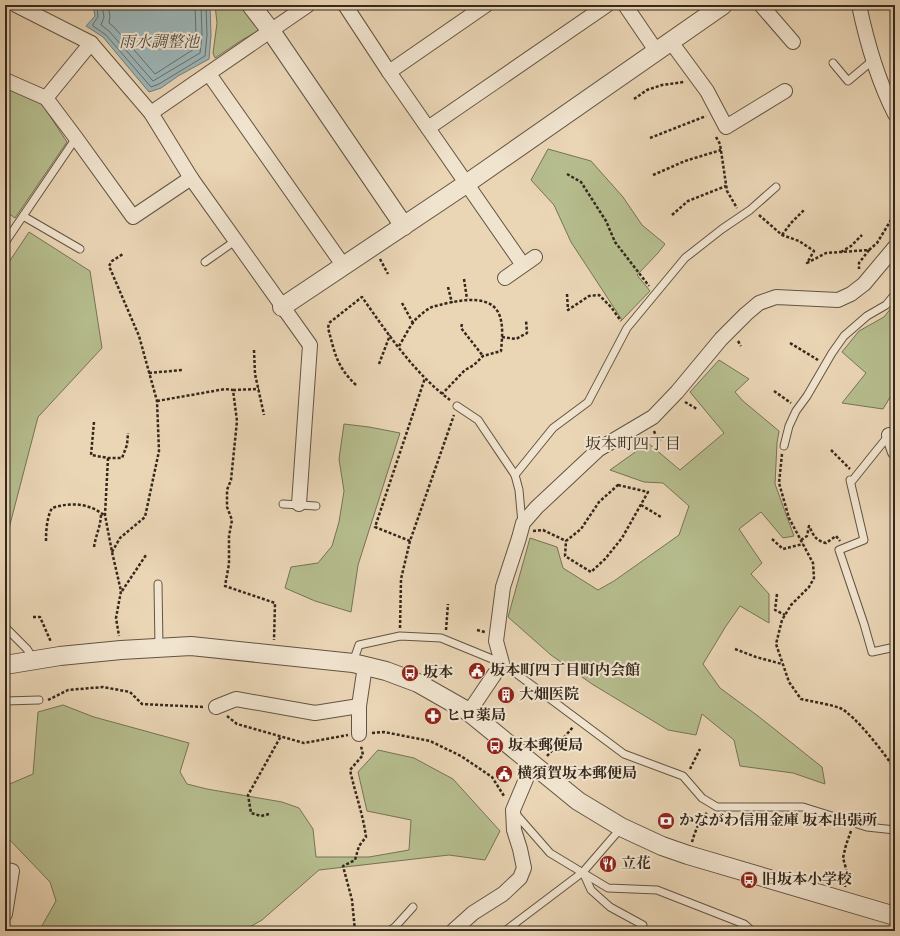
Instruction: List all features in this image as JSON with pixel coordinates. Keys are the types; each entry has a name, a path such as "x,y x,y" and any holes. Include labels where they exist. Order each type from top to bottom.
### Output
{"street":[{"path":"16,5 91,43 151,113 191,178 310,345 299,504"},
{"path":"251,5 271,31 404,226"},
{"path":"151,113 308,5"},
{"path":"345,5 389,72 523,265"},
{"path":"389,72 486,5"},
{"path":"428,128 607,5"},
{"path":"625,5 657,52"},
{"path":"282,307 466,184 723,5"},
{"path":"761,5 793,42"},
{"path":"860,5 872,61 895,114"},
{"path":"671,42 707,91 726,127 785,91"},
{"path":"46,98 91,43"},
{"path":"208,74 343,265"},
{"path":"5,80 46,98 133,217 191,178"},
{"path":"469,712 502,663 496,641 503,587 522,527 555,489 599,449 653,417 722,340 759,302 776,297 838,300 851,294 864,284 895,247"},
{"path":"505,278 534,257"},
{"path":"892,433 895,452"},
{"path":"5,665 60,656 121,650 191,646 359,665 386,671 418,683 469,712 578,801 622,827 662,846 688,855 895,916"},
{"path":"358,734 359,665"},
{"path":"216,707 236,699 315,713 359,706"},
{"path":"452,931 473,913 503,894 520,878 524,868 514,830 513,810 535,767"},
{"path":"5,870 12,871 5,914"}],"lane":[{"path":"833,63 848,81 872,61"},
{"path":"5,241 76,138"},
{"path":"515,476 553,428 588,402 627,328 685,258 722,229 751,209 776,187"},
{"path":"23,216 80,249"},
{"path":"205,262 235,241"},
{"path":"784,446 789,426 798,408 844,336 867,316 886,305 895,294"},
{"path":"457,406 478,420 515,476 519,490 522,527"},
{"path":"892,433 852,481 850,480 864,540 838,550 864,624 872,652 895,647"},
{"path":"283,504 316,506"},
{"path":"158,584 158,649"},
{"path":"5,627 27,649 35,661"},
{"path":"359,665 359,644 400,636 441,638 502,663 624,754 683,776 702,798 715,806 802,807 867,827 895,830"},
{"path":"5,701 39,700"},
{"path":"513,810 550,852 608,888 657,890 744,924 752,931"},
{"path":"505,931 583,872 622,827"},
{"path":"583,872 591,890 610,907 643,925 642,931"},
{"path":"389,931 395,927 413,907"}],"path":[{"path":"634,99 648,90 662,85 698,79"},
{"path":"707,91 706,116 710,123"},
{"path":"650,138 706,116"},
{"path":"713,130 720,144 727,190 739,212 751,209 782,235 800,241 814,251 806,263 826,252 869,250"},
{"path":"653,174 685,161 721,150"},
{"path":"567,174 581,182 606,221 615,242 656,293"},
{"path":"672,214 688,201 726,186"},
{"path":"782,235 804,210"},
{"path":"864,284 859,275 859,263 869,250 877,243 891,220"},
{"path":"840,252 850,246 862,235"},
{"path":"112,552 120,538 144,517 159,451 157,401 138,336 109,266 112,261 123,254"},
{"path":"464,279 467,299"},
{"path":"448,287 452,303"},
{"path":"567,294 568,310 590,296 599,295 611,307 624,326"},
{"path":"356,385 347,376 338,362 328,328 330,323 362,297 425,378 457,406 410,542 401,578 400,636"},
{"path":"399,346 416,319 431,308 467,299 485,300 498,311 501,323 501,351 483,356 474,365 465,370 442,394"},
{"path":"402,303 413,323"},
{"path":"502,337 516,339 527,333 526,320"},
{"path":"462,324 461,328 483,356"},
{"path":"379,364 390,334"},
{"path":"790,344 825,364"},
{"path":"254,350 255,374 259,389 260,403 264,415"},
{"path":"149,373 182,370"},
{"path":"410,542 374,527 425,378"},
{"path":"157,401 225,390 259,389"},
{"path":"234,390 237,421 231,480 227,490 227,507 232,520 229,536 229,564 225,586 275,603 274,655"},
{"path":"774,391 798,408"},
{"path":"94,422 91,455 108,458 122,458 127,445 128,433"},
{"path":"784,446 779,483 790,518 813,563 814,578 809,587 791,605 782,620 776,644 789,682 801,699 841,709 857,723 882,750 895,770"},
{"path":"830,450 850,468 852,481"},
{"path":"108,458 105,515 121,591 116,618 121,650"},
{"path":"618,485 648,492 622,538 605,559 591,572 565,556 566,541 580,529 600,502 618,485"},
{"path":"46,541 49,513 52,508 62,505 78,504 95,508 105,515"},
{"path":"641,505 661,517"},
{"path":"94,547 96,535 101,525 101,513"},
{"path":"801,540 807,536 809,526 816,539 820,542 826,543 836,536 843,548"},
{"path":"522,527 543,530 566,541"},
{"path":"772,539 783,549 803,544"},
{"path":"121,591 146,555"},
{"path":"777,594 775,610 785,615"},
{"path":"447,640 446,624 448,604"},
{"path":"33,617 40,618 47,634 60,656"},
{"path":"735,649 756,657 783,664"},
{"path":"39,700 48,700 68,690 103,687 130,692 142,704 216,707 237,724 304,743 358,734 384,732 430,741 461,756 492,777 513,810"},
{"path":"535,767 560,742 578,720"},
{"path":"355,931 352,900 343,866 355,860 359,846 366,837 363,817 350,770 363,755 358,734"},
{"path":"269,814 261,816 251,813 248,795 280,736"},
{"path":"688,855 695,832 704,815 715,806"},
{"path":"841,900 845,889 847,872 843,858 854,823"}],"green space":[{"path":"215,5 245,5 262,29 215,58 213,53 217,23"},
{"path":"5,86 42,104 67,142 15,218 5,211"},
{"path":"548,149 591,161 623,197 642,225 665,244 637,275 650,291 622,320 571,242 554,205 531,180"},
{"path":"29,232 90,271 102,348 38,417 7,536 5,537 5,268"},
{"path":"895,303 895,389 883,409 842,403 866,373 842,352 859,331 884,317"},
{"path":"719,360 749,379 735,392 743,401 779,431 775,484 794,536 783,538 761,512 739,529 762,563 751,574 769,594 769,623 740,606 703,664 720,688 822,767 825,784 793,773 740,766 734,740 702,714 696,735 668,730 592,684 551,655 508,617 530,538 557,547 563,568 598,590 614,581 679,535 689,506 663,483 644,482 610,470 648,443 680,470 724,433 690,392"},
{"path":"344,424 400,433 358,565 351,612 315,601 285,588 291,567 318,563 332,546 339,522 344,491 339,459"},
{"path":"63,705 94,717 189,743 180,772 187,784 282,802 299,808 313,829 316,857 369,857 409,850 411,820 367,811 358,772 378,750 414,758 453,779 500,831 485,860 449,855 319,870 262,920 243,931 39,931 56,901 50,882 5,835 5,786 33,774 38,712"}],"water":[{"name":"雨水調整池","path":"93,5 210,5 211,35 209,59 178,76 161,88 149,92 103,37 86,26 95,16"}],"place":[{"name":"坂本町四丁目町内会館","path":"477,671"},
{"name":"坂本","path":"410,673"},
{"name":"大畑医院","path":"506,695"},
{"name":"ヒロ薬局","path":"433,716"},
{"name":"坂本郵便局","path":"495,746"},
{"name":"横須賀坂本郵便局","path":"504,774"},
{"name":"かながわ信用金庫 坂本出張所","path":"666,821"},
{"name":"立花","path":"608,864"},
{"name":"旧坂本小学校","path":"749,880"}],"district":[{"name":"坂本町四丁目","path":"633,445"}]}
